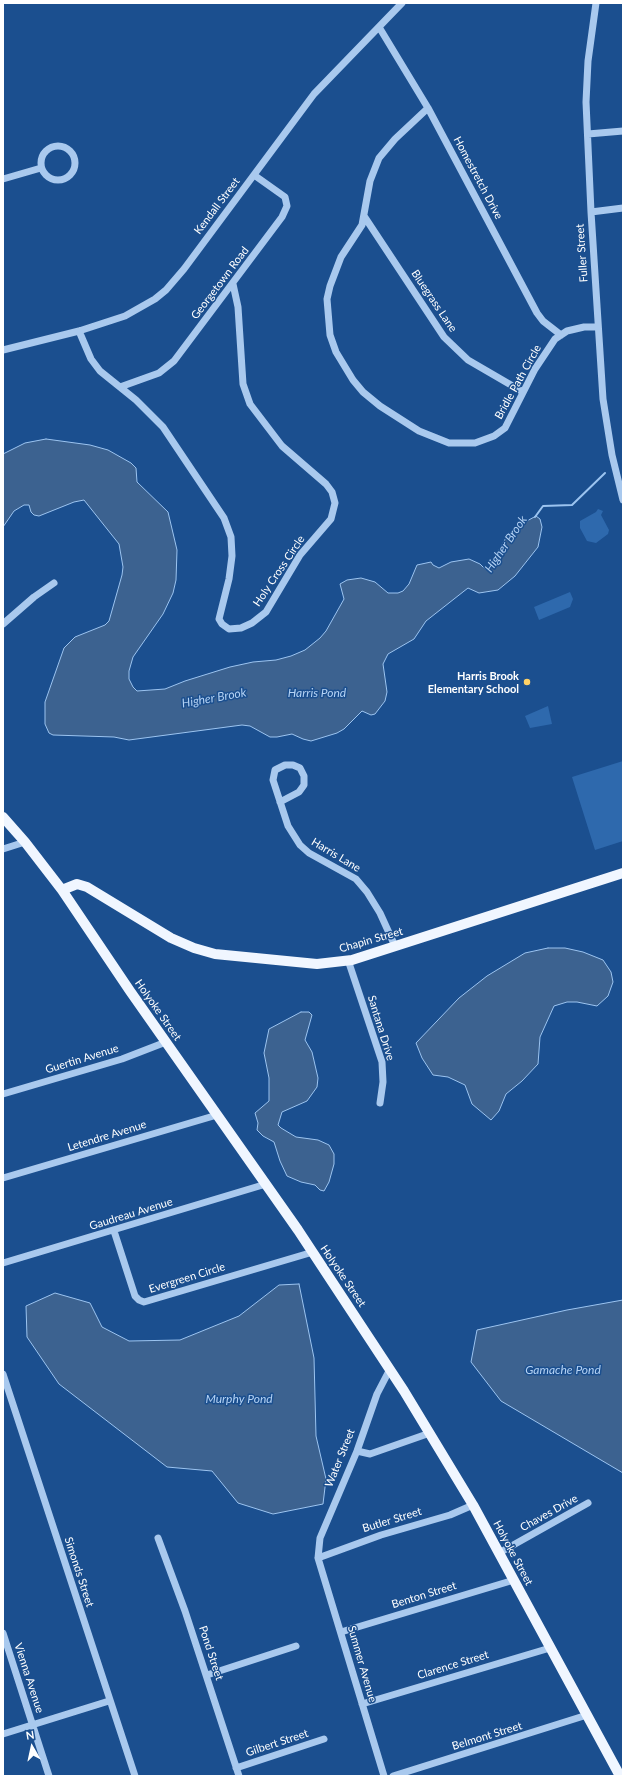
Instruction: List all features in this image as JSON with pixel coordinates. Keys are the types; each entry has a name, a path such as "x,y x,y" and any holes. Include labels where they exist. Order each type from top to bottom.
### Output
{"main road":[{"name":"Holyoke Street","path":"3,817 25,842 62,890 313,1252 390,1370 430,1433 472,1505 620,1776"},
{"name":"Chapin Street","path":"62,890 77,884 88,887 170,938 194,948 215,954 317,964 348,960 623,873"}],"street":[{"name":"Kendall Street","path":"3,350 79,331 131,313 155,299 166,290 178,277 314,94 402,3"},
{"name":"Fuller Street","path":"596,3 587,72 590,212 604,406 612,455 623,500"},
{"name":"Homestretch Drive","path":"379,27 428,108 537,313 543,321 561,335"},
{"name":"Bridle Path Circle","path":"428,108 395,139 379,158 370,182 362,225 341,257 330,286 327,299 328,323 334,346 358,387 387,411 413,428 431,437 456,444 475,443 487,440 500,433 509,421 535,369 551,345 561,335 575,329 598,327"},
{"path":"588,134 623,131"},
{"path":"64,146 73,154 75,162 73,171 70,175 62,179 55,179 41,168 42,157 51,148 64,146"},
{"path":"3,179 41,168"},
{"name":"Georgetown Road","path":"120,387 159,373 169,367 282,218 287,206 286,199 283,194 254,175"},
{"path":"590,212 623,208"},
{"name":"Bluegrass Lane","path":"364,216 444,337 468,360 523,392"},
{"name":"Holy Cross Circle","path":"79,331 90,356 100,371 120,387 163,427 226,523 231,536 232,556 229,579 220,615 220,622 226,627 234,629 252,622 266,612 300,555 331,519 335,503 332,492 326,484 282,446 258,418 250,404 243,384 240,359 238,307 233,284"},
{"path":"3,624 34,597 54,583"},
{"name":"Harris Lane","path":"280,802 299,792 304,785 304,776 300,768 293,765 285,765 275,770 273,780 280,802 288,826 300,845 309,853 356,878 368,892 380,913 395,946"},
{"path":"3,849 25,842"},
{"name":"Santana Drive","path":"348,960 382,1062 383,1082 380,1103"},
{"name":"Guertin Avenue","path":"3,1094 122,1060 166,1042"},
{"name":"Letendre Avenue","path":"3,1178 217,1115"},
{"name":"Gaudreau Avenue","path":"3,1263 114,1231 266,1184"},
{"name":"Evergreen Circle","path":"114,1231 135,1296 144,1302 313,1252"},
{"name":"Water Street","path":"318,1558 320,1538 357,1451 377,1394 390,1370"},
{"name":"Simonds Street","path":"3,1374 135,1776"},
{"path":"357,1451 370,1454 430,1433"},
{"name":"Chaves Drive","path":"499,1553 588,1503"},
{"name":"Butler Street","path":"318,1558 381,1535 450,1515 472,1505"},
{"name":"Pond Street","path":"158,1538 207,1675 239,1776"},
{"name":"Summer Avenue","path":"318,1558 342,1632 384,1776"},
{"name":"Benton Street","path":"342,1632 514,1580"},
{"name":"Vienna Avenue","path":"3,1632 49,1776"},
{"path":"207,1675 296,1646"},
{"name":"Clarence Street","path":"362,1704 550,1648"},
{"path":"3,1734 109,1700"},
{"name":"Belmont Street","path":"393,1776 587,1716"},
{"name":"Gilbert Street","path":"236,1768 324,1739"}],"shaded area":[{"path":"598,509 603,511 601,515 609,530 608,534 596,543 587,541 580,528 580,521 596,512"},
{"path":"570,592 573,599 570,607 539,620 534,607"},
{"path":"548,706 552,724 530,728 525,716"},
{"path":"623,761 623,841 595,850 572,777"}],"water":[{"name":"Harris Pond","path":"46,439 90,445 108,450 131,463 136,468 137,482 168,512 177,550 176,580 173,593 163,614 133,657 129,671 129,679 137,691 165,689 230,667 253,662 276,660 291,656 305,650 326,631 344,599 340,584 347,580 361,578 375,582 388,593 398,593 403,591 409,584 417,565 431,562 439,568 451,562 469,559 480,564 485,569 489,568 507,536 516,527 536,516 540,519 542,527 538,547 515,576 498,590 479,593 468,588 426,621 414,639 388,654 383,664 387,692 385,701 375,714 371,715 362,711 344,729 337,733 311,741 292,734 270,737 250,726 242,725 129,740 114,737 53,735 49,733 45,724 45,702 64,648 75,637 105,625 109,621 123,567 119,544 84,500 74,502 39,516 34,515 31,512 29,505 24,505 14,511 3,527 3,454 25,443"},
{"path":"548,948 565,948 583,952 603,960 611,972 613,982 608,996 597,1006 577,1002 567,1002 554,1006 540,1037 538,1064 522,1081 506,1094 499,1111 491,1120 472,1104 465,1085 448,1077 433,1075 422,1058 416,1043 459,998 487,976 525,953"},
{"path":"301,1012 309,1012 312,1015 305,1040 312,1052 318,1078 317,1087 307,1101 282,1112 278,1125 296,1137 318,1140 329,1145 334,1154 334,1164 329,1182 324,1191 320,1190 315,1185 301,1182 287,1176 274,1142 263,1136 257,1130 258,1123 255,1113 269,1101 269,1078 264,1053 269,1029"},
{"name":"Murphy Pond","path":"299,1284 314,1358 316,1436 326,1479 323,1504 273,1514 238,1503 212,1471 167,1467 59,1384 27,1337 26,1306 55,1293 90,1303 102,1327 129,1341 180,1340 239,1316 279,1285"},
{"name":"Gamache Pond","path":"623,1300 623,1473 501,1401 471,1362 477,1330 567,1310"}],"waterway":[{"name":"Higher Brook","path":"535,517 543,506 572,505 605,473"}],"place":[{"name":"Harris Brook Elementary School","path":"527,682"}]}
